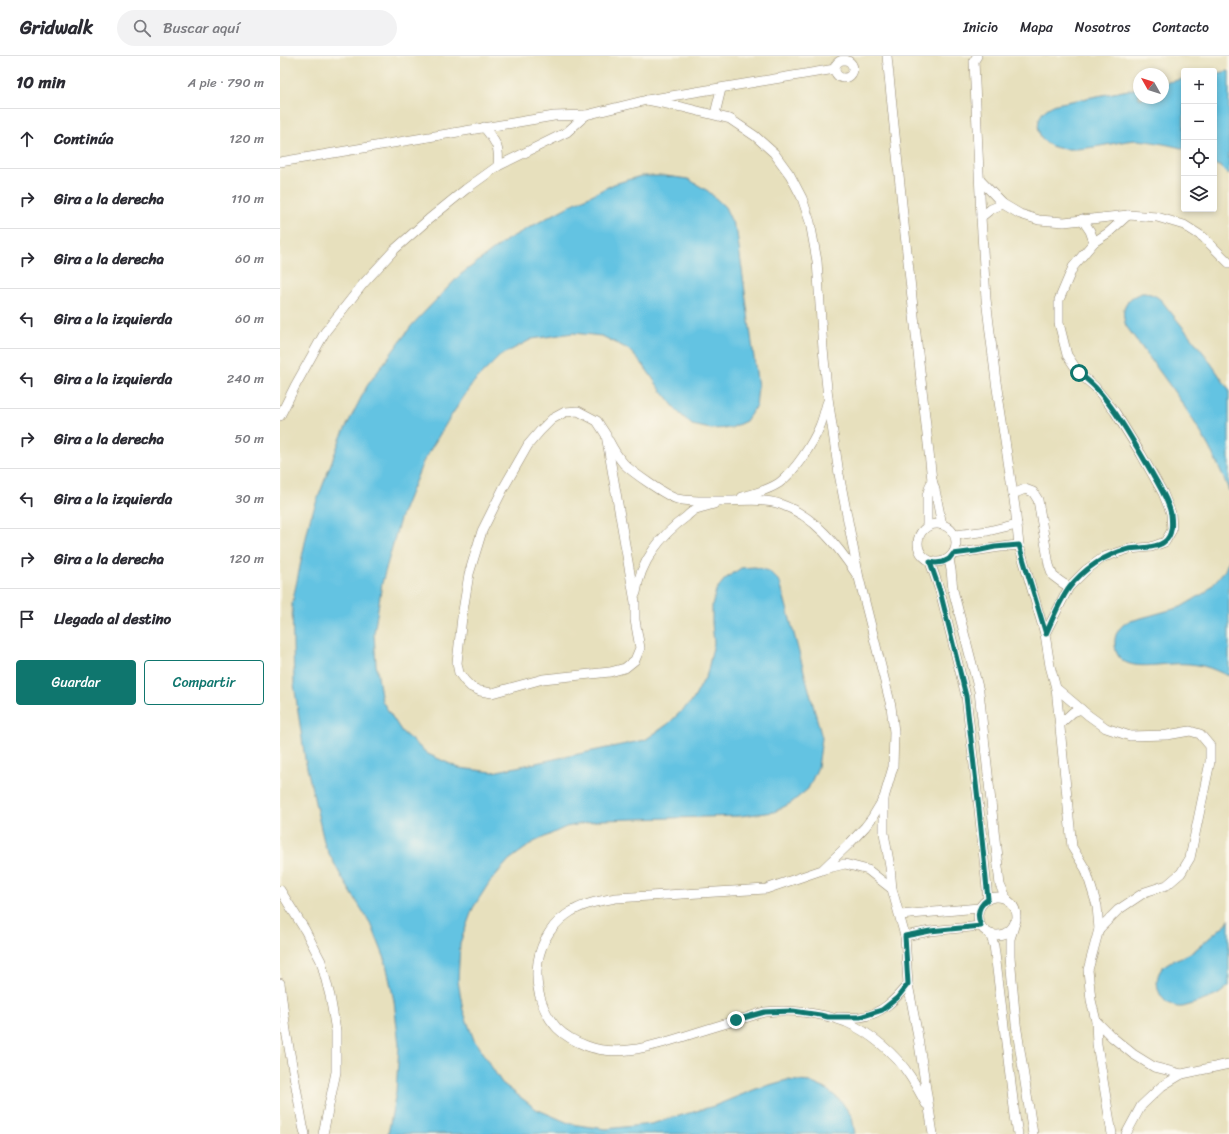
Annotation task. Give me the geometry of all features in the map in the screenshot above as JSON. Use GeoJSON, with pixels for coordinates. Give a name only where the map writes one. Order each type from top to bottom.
{"type":"FeatureCollection","features":[{"type":"Feature","properties":{"kind":"street"},"geometry":{"type":"LineString","coordinates":[[887,56],[932,480],[942,525]]}},
{"type":"Feature","properties":{"kind":"street"},"geometry":{"type":"LineString","coordinates":[[977,56],[974,61],[981,217],[986,299],[996,382],[1019,545],[1046,634],[1050,666],[1056,688],[1072,848],[1086,870],[1096,906],[1099,929],[1088,970],[1091,1000],[1096,1020],[1097,1044],[1112,1134]]}},
{"type":"Feature","properties":{"kind":"street"},"geometry":{"type":"LineString","coordinates":[[280,162],[554,116],[586,115],[647,100],[835,69]]}},
{"type":"Feature","properties":{"kind":"street"},"geometry":{"type":"LineString","coordinates":[[715,114],[721,88]]}},
{"type":"Feature","properties":{"kind":"street"},"geometry":{"type":"LineString","coordinates":[[647,100],[703,113],[715,114],[730,119],[755,136],[774,153],[790,175],[802,198],[810,222],[817,261],[828,398],[839,474],[859,578],[891,706],[894,732],[893,767],[884,798],[872,818],[849,844],[822,870]]}},
{"type":"Feature","properties":{"kind":"street"},"geometry":{"type":"LineString","coordinates":[[280,416],[325,332],[363,284],[395,249],[466,189],[498,166],[567,132],[586,115]]}},
{"type":"Feature","properties":{"kind":"street"},"geometry":{"type":"LineString","coordinates":[[484,128],[495,142],[499,154],[498,166]]}},
{"type":"Feature","properties":{"kind":"street"},"geometry":{"type":"LineString","coordinates":[[980,180],[1003,204],[1020,214],[1039,220],[1064,222],[1082,219],[1128,216],[1158,217],[1184,225],[1203,237],[1229,263]]}},
{"type":"Feature","properties":{"kind":"street"},"geometry":{"type":"LineString","coordinates":[[981,217],[991,209],[1003,204]]}},
{"type":"Feature","properties":{"kind":"street"},"geometry":{"type":"LineString","coordinates":[[1046,634],[1058,608],[1070,588],[1086,570],[1104,557],[1129,549],[1151,546],[1165,542],[1172,530],[1171,513],[1163,493],[1115,412],[1095,387],[1079,373],[1067,355],[1059,324],[1059,300],[1073,267],[1094,242],[1108,233],[1128,216]]}},
{"type":"Feature","properties":{"kind":"street"},"geometry":{"type":"LineString","coordinates":[[1082,219],[1094,242]]}},
{"type":"Feature","properties":{"kind":"street"},"geometry":{"type":"LineString","coordinates":[[634,602],[637,581],[647,559],[660,540],[679,522],[696,509],[757,493],[778,483],[790,473],[805,454],[820,426],[828,398]]}},
{"type":"Feature","properties":{"kind":"street"},"geometry":{"type":"LineString","coordinates":[[606,435],[634,602],[635,620],[640,648],[635,660],[625,668],[610,672],[543,679],[492,693],[480,691],[470,687],[459,673],[457,663],[462,617],[470,574],[482,531],[504,487],[528,445],[552,419],[565,412],[578,411],[597,421],[606,435],[615,451],[624,464],[636,474],[676,498],[693,501],[762,500],[780,504],[794,510],[821,530],[831,540],[859,578]]}},
{"type":"Feature","properties":{"kind":"street"},"geometry":{"type":"LineString","coordinates":[[927,526],[927,495],[932,480]]}},
{"type":"Feature","properties":{"kind":"street"},"geometry":{"type":"LineString","coordinates":[[1013,494],[1025,489],[1033,492],[1038,500],[1049,565],[1053,576],[1070,588]]}},
{"type":"Feature","properties":{"kind":"street"},"geometry":{"type":"LineString","coordinates":[[933,524],[942,525],[946,526],[955,535],[956,548],[951,556],[943,562],[930,562],[920,554],[918,548],[919,536],[922,530],[927,526],[933,524]]}},
{"type":"Feature","properties":{"kind":"street"},"geometry":{"type":"LineString","coordinates":[[955,535],[1017,524]]}},
{"type":"Feature","properties":{"kind":"street"},"geometry":{"type":"LineString","coordinates":[[951,556],[995,547],[1019,545]]}},
{"type":"Feature","properties":{"kind":"street"},"geometry":{"type":"LineString","coordinates":[[951,556],[953,590],[979,691],[1000,885],[1006,898]]}},
{"type":"Feature","properties":{"kind":"street"},"geometry":{"type":"LineString","coordinates":[[930,562],[940,591],[966,696],[988,899]]}},
{"type":"Feature","properties":{"kind":"street"},"geometry":{"type":"LineString","coordinates":[[1056,688],[1106,728],[1130,736],[1167,735],[1190,730],[1200,734],[1210,746],[1210,762],[1190,858],[1181,872],[1168,885],[1146,892],[1135,899],[1118,910],[1099,929]]}},
{"type":"Feature","properties":{"kind":"street"},"geometry":{"type":"LineString","coordinates":[[1060,724],[1073,712],[1081,709]]}},
{"type":"Feature","properties":{"kind":"street"},"geometry":{"type":"LineString","coordinates":[[884,798],[884,833],[890,866],[892,889],[905,936],[908,984],[933,1134]]}},
{"type":"Feature","properties":{"kind":"street"},"geometry":{"type":"LineString","coordinates":[[892,889],[868,870],[845,864],[822,870],[766,889],[616,898],[596,901],[577,908],[564,916],[552,929],[542,945],[536,979],[540,996],[547,1014],[557,1028],[570,1038],[588,1047],[607,1051],[634,1050],[663,1044],[765,1012],[793,1011],[820,1015],[846,1022],[868,1034],[890,1052],[909,1075],[929,1109]]}},
{"type":"Feature","properties":{"kind":"street"},"geometry":{"type":"LineString","coordinates":[[280,890],[321,961],[330,996],[336,1031],[336,1072],[323,1134]]}},
{"type":"Feature","properties":{"kind":"street"},"geometry":{"type":"LineString","coordinates":[[993,896],[1006,898],[1012,902],[1017,914],[1014,926],[1003,934],[990,934],[985,931],[978,920],[979,908],[993,896]]}},
{"type":"Feature","properties":{"kind":"street"},"geometry":{"type":"LineString","coordinates":[[900,915],[979,908]]}},
{"type":"Feature","properties":{"kind":"street"},"geometry":{"type":"LineString","coordinates":[[1016,920],[1010,938],[1010,957],[1016,1024],[1033,1134]]}},
{"type":"Feature","properties":{"kind":"street"},"geometry":{"type":"LineString","coordinates":[[905,936],[930,931],[981,926]]}},
{"type":"Feature","properties":{"kind":"street"},"geometry":{"type":"LineString","coordinates":[[990,934],[994,945],[1018,1134]]}},
{"type":"Feature","properties":{"kind":"street"},"geometry":{"type":"LineString","coordinates":[[280,983],[286,1031],[302,1126],[305,1134]]}},
{"type":"Feature","properties":{"kind":"street"},"geometry":{"type":"LineString","coordinates":[[828,1017],[860,1017],[882,1010],[897,998],[908,984]]}},
{"type":"Feature","properties":{"kind":"street"},"geometry":{"type":"LineString","coordinates":[[1096,1020],[1112,1037],[1128,1050],[1154,1067],[1182,1074]]}},
{"type":"Feature","properties":{"kind":"street"},"geometry":{"type":"LineString","coordinates":[[1126,1134],[1141,1106],[1162,1086],[1182,1074],[1229,1064]]}},
{"type":"Feature","properties":{"kind":"water"},"geometry":{"type":"Polygon","coordinates":[[[1229,71],[1229,175],[1217,165],[1217,73],[1229,71]]]}},
{"type":"Feature","properties":{"kind":"water"},"geometry":{"type":"Polygon","coordinates":[[[1181,80],[1181,148],[1160,143],[1136,140],[1084,148],[1057,148],[1047,143],[1040,135],[1038,126],[1041,115],[1045,110],[1056,104],[1133,89],[1133,104],[1169,104],[1169,82],[1181,80]]]}},
{"type":"Feature","properties":{"kind":"water"},"geometry":{"type":"Polygon","coordinates":[[[641,176],[666,176],[688,179],[708,191],[725,207],[737,233],[758,387],[756,406],[746,421],[731,428],[711,429],[692,425],[678,412],[644,366],[628,349],[602,336],[573,333],[532,339],[500,356],[473,383],[449,419],[423,462],[400,519],[382,583],[374,634],[376,664],[382,701],[402,732],[428,754],[459,768],[493,772],[645,740],[668,724],[693,700],[707,674],[714,643],[712,606],[716,590],[725,579],[741,568],[755,567],[769,571],[780,582],[822,738],[818,767],[808,789],[791,803],[774,812],[740,816],[601,820],[566,827],[534,842],[509,860],[489,883],[473,908],[460,943],[458,981],[463,1010],[474,1040],[502,1083],[536,1109],[571,1124],[606,1129],[651,1124],[714,1106],[756,1089],[787,1080],[810,1082],[826,1089],[841,1101],[852,1117],[855,1134],[388,1134],[396,1092],[399,1045],[394,1001],[385,959],[372,926],[342,878],[325,846],[305,759],[294,684],[292,604],[310,519],[341,437],[367,386],[412,325],[460,275],[508,239],[614,184],[641,176]]]}},
{"type":"Feature","properties":{"kind":"water"},"geometry":{"type":"Polygon","coordinates":[[[1142,293],[1148,293],[1161,300],[1206,356],[1229,390],[1229,491],[1209,446],[1196,425],[1126,326],[1124,320],[1125,305],[1131,298],[1142,293]]]}},
{"type":"Feature","properties":{"kind":"water"},"geometry":{"type":"Polygon","coordinates":[[[1229,560],[1229,676],[1203,666],[1180,664],[1147,666],[1129,664],[1122,660],[1117,654],[1115,645],[1117,632],[1121,627],[1127,622],[1181,607],[1206,592],[1225,570],[1229,560]]]}},
{"type":"Feature","properties":{"kind":"water"},"geometry":{"type":"Polygon","coordinates":[[[1229,919],[1229,986],[1217,995],[1182,1007],[1175,1007],[1166,1002],[1160,994],[1157,981],[1162,968],[1170,962],[1190,954],[1227,923],[1229,919]]]}},
{"type":"Feature","properties":{"kind":"route"},"geometry":{"type":"LineString","coordinates":[[736,1020],[765,1012],[793,1011],[828,1017],[860,1017],[882,1010],[897,998],[908,984],[905,936],[930,931],[981,926],[978,920],[979,908],[988,899],[966,696],[940,591],[930,562],[943,562],[949,559],[953,554],[995,547],[1019,545],[1046,634],[1058,608],[1070,588],[1086,570],[1104,557],[1129,549],[1151,546],[1165,542],[1172,530],[1171,513],[1163,493],[1141,454],[1115,412],[1095,387],[1079,373]]}}]}
